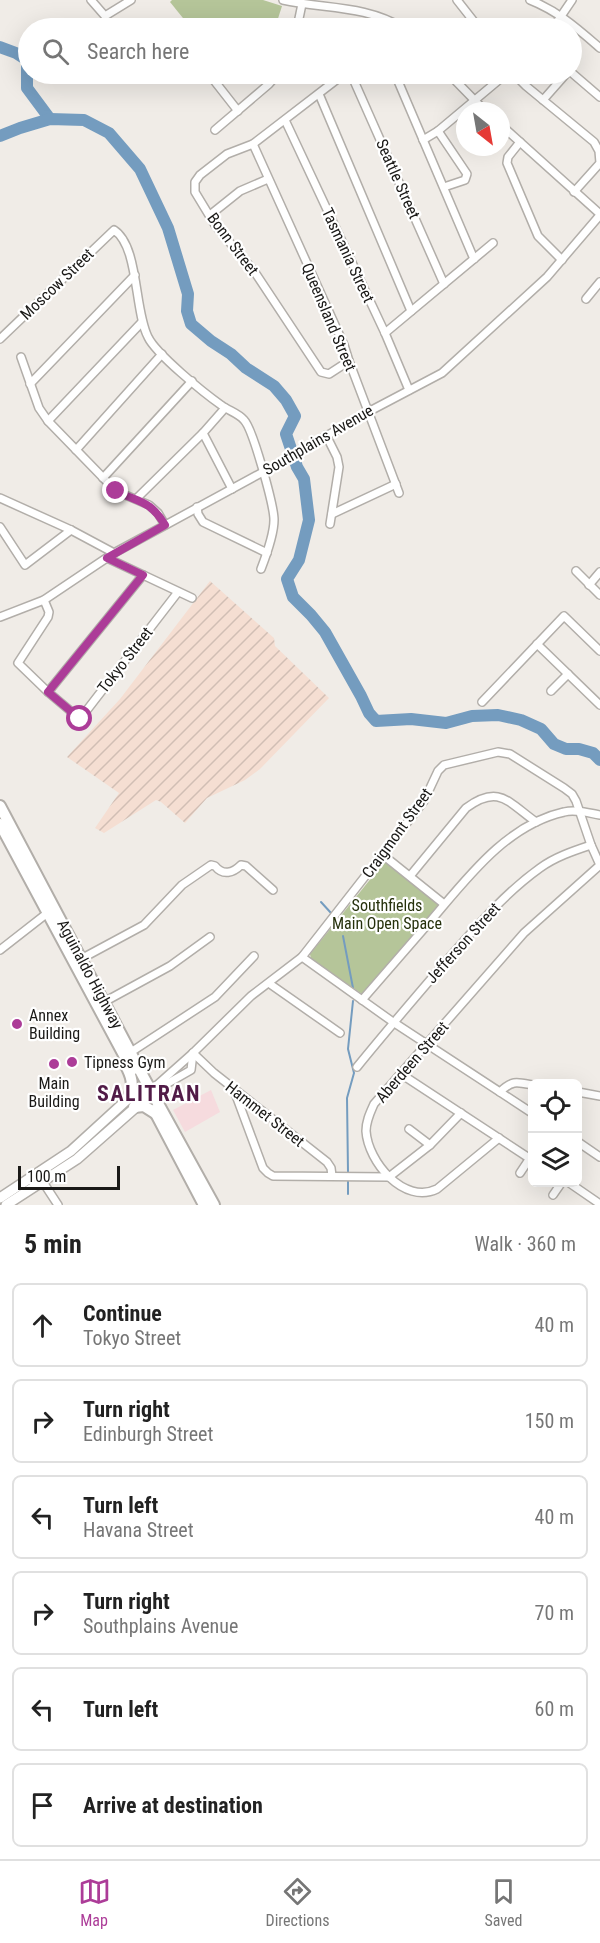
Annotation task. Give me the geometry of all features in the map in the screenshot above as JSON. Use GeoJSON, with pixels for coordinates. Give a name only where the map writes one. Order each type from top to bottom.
{"type":"FeatureCollection","features":[{"type":"Feature","properties":{"kind":"highway","name":"Aguinaldo Highway"},"geometry":{"type":"LineString","coordinates":[[0,806],[51,910],[131,1052],[155,1113],[204,1205]]}},
{"type":"Feature","properties":{"kind":"highway","name":"Aguinaldo Highway"},"geometry":{"type":"LineString","coordinates":[[0,824],[51,910]]}},
{"type":"Feature","properties":{"kind":"highway","name":"Aguinaldo Highway"},"geometry":{"type":"LineString","coordinates":[[78,960],[112,1034],[214,1205]]}},
{"type":"Feature","properties":{"kind":"highway"},"geometry":{"type":"LineString","coordinates":[[112,1034],[113,1043],[132,1080],[131,1103],[144,1106],[155,1113]]}},
{"type":"Feature","properties":{"kind":"main road"},"geometry":{"type":"LineString","coordinates":[[4,1199],[40,1179],[71,1151],[148,1092]]}},
{"type":"Feature","properties":{"kind":"street"},"geometry":{"type":"LineString","coordinates":[[91,0],[105,16],[131,0]]}},
{"type":"Feature","properties":{"kind":"street"},"geometry":{"type":"LineString","coordinates":[[283,0],[365,12],[382,18]]}},
{"type":"Feature","properties":{"kind":"street"},"geometry":{"type":"LineString","coordinates":[[457,0],[471,18]]}},
{"type":"Feature","properties":{"kind":"street"},"geometry":{"type":"LineString","coordinates":[[530,0],[549,7],[565,18]]}},
{"type":"Feature","properties":{"kind":"street"},"geometry":{"type":"LineString","coordinates":[[563,16],[572,0]]}},
{"type":"Feature","properties":{"kind":"street"},"geometry":{"type":"LineString","coordinates":[[299,18],[302,4]]}},
{"type":"Feature","properties":{"kind":"street"},"geometry":{"type":"LineString","coordinates":[[582,32],[600,48]]}},
{"type":"Feature","properties":{"kind":"street"},"geometry":{"type":"LineString","coordinates":[[582,82],[600,97]]}},
{"type":"Feature","properties":{"kind":"street"},"geometry":{"type":"LineString","coordinates":[[217,84],[238,111]]}},
{"type":"Feature","properties":{"kind":"street"},"geometry":{"type":"LineString","coordinates":[[215,130],[269,84]]}},
{"type":"Feature","properties":{"kind":"street","name":"Bonn Street"},"geometry":{"type":"LineString","coordinates":[[332,84],[253,144],[227,154],[200,175],[195,182],[195,192],[220,232],[254,271],[321,372],[329,374],[349,361]]}},
{"type":"Feature","properties":{"kind":"street","name":"Seattle Street"},"geometry":{"type":"LineString","coordinates":[[355,84],[444,284]]}},
{"type":"Feature","properties":{"kind":"street"},"geometry":{"type":"LineString","coordinates":[[399,84],[474,259]]}},
{"type":"Feature","properties":{"kind":"street"},"geometry":{"type":"LineString","coordinates":[[458,84],[474,101]]}},
{"type":"Feature","properties":{"kind":"street"},"geometry":{"type":"LineString","coordinates":[[423,140],[438,131],[494,84]]}},
{"type":"Feature","properties":{"kind":"street"},"geometry":{"type":"LineString","coordinates":[[525,84],[594,142],[599,151],[600,163],[574,192]]}},
{"type":"Feature","properties":{"kind":"street"},"geometry":{"type":"LineString","coordinates":[[543,100],[557,84]]}},
{"type":"Feature","properties":{"kind":"street"},"geometry":{"type":"LineString","coordinates":[[319,94],[411,312]]}},
{"type":"Feature","properties":{"kind":"street","name":"Tasmania Street"},"geometry":{"type":"LineString","coordinates":[[285,120],[385,333],[409,390]]}},
{"type":"Feature","properties":{"kind":"street"},"geometry":{"type":"LineString","coordinates":[[438,131],[467,174],[465,180],[444,187]]}},
{"type":"Feature","properties":{"kind":"street"},"geometry":{"type":"LineString","coordinates":[[510,134],[600,214]]}},
{"type":"Feature","properties":{"kind":"street"},"geometry":{"type":"LineString","coordinates":[[519,142],[508,157],[507,163],[538,237],[562,260]]}},
{"type":"Feature","properties":{"kind":"street","name":"Queensland Street"},"geometry":{"type":"LineString","coordinates":[[253,144],[344,345],[399,493]]}},
{"type":"Feature","properties":{"kind":"street"},"geometry":{"type":"LineString","coordinates":[[210,215],[240,191],[268,179]]}},
{"type":"Feature","properties":{"kind":"street","name":"Southplains Avenue"},"geometry":{"type":"LineString","coordinates":[[0,617],[44,600],[114,553],[368,412],[442,374],[547,277],[600,214]]}},
{"type":"Feature","properties":{"kind":"street","name":"Moscow Street"},"geometry":{"type":"LineString","coordinates":[[0,339],[114,230],[122,237],[135,275]]}},
{"type":"Feature","properties":{"kind":"street"},"geometry":{"type":"LineString","coordinates":[[385,333],[493,243]]}},
{"type":"Feature","properties":{"kind":"street"},"geometry":{"type":"LineString","coordinates":[[135,275],[142,322],[149,339],[192,381],[225,408],[239,415],[250,428],[274,520],[261,569]]}},
{"type":"Feature","properties":{"kind":"street"},"geometry":{"type":"LineString","coordinates":[[30,384],[135,275]]}},
{"type":"Feature","properties":{"kind":"street"},"geometry":{"type":"LineString","coordinates":[[586,298],[600,282]]}},
{"type":"Feature","properties":{"kind":"street"},"geometry":{"type":"LineString","coordinates":[[48,421],[142,322]]}},
{"type":"Feature","properties":{"kind":"street"},"geometry":{"type":"LineString","coordinates":[[76,450],[162,354]]}},
{"type":"Feature","properties":{"kind":"street"},"geometry":{"type":"LineString","coordinates":[[21,357],[39,408],[48,421],[116,491],[155,509],[165,525]]}},
{"type":"Feature","properties":{"kind":"street"},"geometry":{"type":"LineString","coordinates":[[103,478],[192,381]]}},
{"type":"Feature","properties":{"kind":"street"},"geometry":{"type":"LineString","coordinates":[[136,499],[225,408]]}},
{"type":"Feature","properties":{"kind":"street"},"geometry":{"type":"LineString","coordinates":[[203,433],[232,489]]}},
{"type":"Feature","properties":{"kind":"street"},"geometry":{"type":"LineString","coordinates":[[326,435],[337,457],[339,467],[330,524]]}},
{"type":"Feature","properties":{"kind":"street"},"geometry":{"type":"LineString","coordinates":[[332,514],[396,484]]}},
{"type":"Feature","properties":{"kind":"street"},"geometry":{"type":"LineString","coordinates":[[0,498],[71,530],[114,553]]}},
{"type":"Feature","properties":{"kind":"street"},"geometry":{"type":"LineString","coordinates":[[197,507],[203,522],[267,553]]}},
{"type":"Feature","properties":{"kind":"street"},"geometry":{"type":"LineString","coordinates":[[0,527],[24,565],[71,530]]}},
{"type":"Feature","properties":{"kind":"street"},"geometry":{"type":"LineString","coordinates":[[107,558],[192,598]]}},
{"type":"Feature","properties":{"kind":"street"},"geometry":{"type":"LineString","coordinates":[[576,571],[600,595]]}},
{"type":"Feature","properties":{"kind":"street"},"geometry":{"type":"LineString","coordinates":[[589,585],[600,572]]}},
{"type":"Feature","properties":{"kind":"street"},"geometry":{"type":"LineString","coordinates":[[48,692],[143,575]]}},
{"type":"Feature","properties":{"kind":"street","name":"Tokyo Street"},"geometry":{"type":"LineString","coordinates":[[44,600],[49,612],[48,617],[18,663],[80,719],[178,592]]}},
{"type":"Feature","properties":{"kind":"street"},"geometry":{"type":"LineString","coordinates":[[482,702],[564,616],[600,651]]}},
{"type":"Feature","properties":{"kind":"street"},"geometry":{"type":"LineString","coordinates":[[537,644],[600,705]]}},
{"type":"Feature","properties":{"kind":"street"},"geometry":{"type":"LineString","coordinates":[[551,691],[568,674]]}},
{"type":"Feature","properties":{"kind":"street","name":"Craigmont Street"},"geometry":{"type":"LineString","coordinates":[[148,1092],[194,1053],[251,996],[270,984],[302,957],[423,801],[438,771],[444,765],[498,752],[510,754],[572,794],[600,865]]}},
{"type":"Feature","properties":{"kind":"street"},"geometry":{"type":"LineString","coordinates":[[410,876],[466,808],[477,800],[489,796],[502,797],[536,822]]}},
{"type":"Feature","properties":{"kind":"street"},"geometry":{"type":"LineString","coordinates":[[362,1000],[444,904],[500,846],[536,822],[563,812],[599,815]]}},
{"type":"Feature","properties":{"kind":"street","name":"Jefferson Street"},"geometry":{"type":"LineString","coordinates":[[357,1067],[488,913],[542,866],[564,854],[591,845]]}},
{"type":"Feature","properties":{"kind":"street"},"geometry":{"type":"LineString","coordinates":[[383,855],[444,904]]}},
{"type":"Feature","properties":{"kind":"street"},"geometry":{"type":"LineString","coordinates":[[78,960],[144,925],[182,885],[211,865],[219,871],[228,873],[235,871],[241,865],[246,866],[273,890]]}},
{"type":"Feature","properties":{"kind":"street","name":"Aberdeen Street"},"geometry":{"type":"LineString","coordinates":[[499,1138],[437,1189],[428,1194],[417,1195],[407,1192],[389,1177],[377,1162],[370,1148],[366,1130],[374,1104],[524,933],[600,865]]}},
{"type":"Feature","properties":{"kind":"street"},"geometry":{"type":"LineString","coordinates":[[0,950],[51,910]]}},
{"type":"Feature","properties":{"kind":"street"},"geometry":{"type":"LineString","coordinates":[[104,1002],[170,966],[210,938]]}},
{"type":"Feature","properties":{"kind":"street"},"geometry":{"type":"LineString","coordinates":[[131,1052],[215,996],[254,956]]}},
{"type":"Feature","properties":{"kind":"street"},"geometry":{"type":"LineString","coordinates":[[302,957],[393,1022],[528,1110]]}},
{"type":"Feature","properties":{"kind":"street"},"geometry":{"type":"LineString","coordinates":[[270,984],[340,1033]]}},
{"type":"Feature","properties":{"kind":"street","name":"Craigmont Street"},"geometry":{"type":"LineString","coordinates":[[148,1092],[190,1070],[194,1053]]}},
{"type":"Feature","properties":{"kind":"street","name":"Hammet Street"},"geometry":{"type":"LineString","coordinates":[[194,1053],[234,1090],[327,1162],[332,1176]]}},
{"type":"Feature","properties":{"kind":"street"},"geometry":{"type":"LineString","coordinates":[[401,1074],[528,1157]]}},
{"type":"Feature","properties":{"kind":"street"},"geometry":{"type":"LineString","coordinates":[[500,1092],[513,1082],[528,1084]]}},
{"type":"Feature","properties":{"kind":"street"},"geometry":{"type":"LineString","coordinates":[[234,1090],[263,1168],[273,1176],[389,1177],[430,1145],[461,1113]]}},
{"type":"Feature","properties":{"kind":"street"},"geometry":{"type":"LineString","coordinates":[[582,1093],[600,1096]]}},
{"type":"Feature","properties":{"kind":"street"},"geometry":{"type":"LineString","coordinates":[[409,1129],[430,1145]]}},
{"type":"Feature","properties":{"kind":"street"},"geometry":{"type":"LineString","coordinates":[[582,1145],[600,1157]]}},
{"type":"Feature","properties":{"kind":"street"},"geometry":{"type":"LineString","coordinates":[[520,1173],[528,1163]]}},
{"type":"Feature","properties":{"kind":"street"},"geometry":{"type":"LineString","coordinates":[[40,1179],[58,1205]]}},
{"type":"Feature","properties":{"kind":"street"},"geometry":{"type":"LineString","coordinates":[[553,1195],[559,1187]]}},
{"type":"Feature","properties":{"kind":"street"},"geometry":{"type":"LineString","coordinates":[[575,1187],[600,1204]]}},
{"type":"Feature","properties":{"kind":"shaded area"},"geometry":{"type":"Polygon","coordinates":[[[210,581],[274,638],[275,646],[329,698],[260,769],[245,780],[207,798],[185,823],[156,800],[104,833],[95,828],[119,793],[67,757],[120,699],[210,581]]]}},
{"type":"Feature","properties":{"kind":"shaded area"},"geometry":{"type":"Polygon","coordinates":[[[211,1090],[220,1112],[185,1132],[173,1110],[211,1090]]]}},
{"type":"Feature","properties":{"kind":"green space"},"geometry":{"type":"Polygon","coordinates":[[[172,0],[263,0],[282,6],[278,18],[183,18],[170,2],[172,0]]]}},
{"type":"Feature","properties":{"kind":"green space","name":"Southfields Main Open Space"},"geometry":{"type":"Polygon","coordinates":[[[385,861],[440,905],[362,994],[311,959],[310,954],[385,861]]]}},
{"type":"Feature","properties":{"kind":"waterway"},"geometry":{"type":"LineString","coordinates":[[0,47],[18,54]]}},
{"type":"Feature","properties":{"kind":"waterway"},"geometry":{"type":"LineString","coordinates":[[27,84],[27,88],[50,119]]}},
{"type":"Feature","properties":{"kind":"waterway"},"geometry":{"type":"LineString","coordinates":[[0,136],[50,119],[84,120],[109,133],[140,169],[168,228],[188,294],[187,311],[191,324],[246,368],[274,386],[286,400],[295,416],[286,434],[297,467],[304,479],[309,520],[299,560],[287,579],[293,597],[325,632],[369,713],[376,721],[411,719],[446,723],[472,716],[498,715],[521,720],[541,729],[554,744],[566,749],[579,749],[593,753],[600,760]]}},
{"type":"Feature","properties":{"kind":"waterway"},"geometry":{"type":"LineString","coordinates":[[321,902],[331,913]]}},
{"type":"Feature","properties":{"kind":"waterway"},"geometry":{"type":"LineString","coordinates":[[337,921],[340,927]]}},
{"type":"Feature","properties":{"kind":"waterway"},"geometry":{"type":"LineString","coordinates":[[343,936],[353,988]]}},
{"type":"Feature","properties":{"kind":"waterway"},"geometry":{"type":"LineString","coordinates":[[348,1172],[347,1098],[354,1073],[348,1049],[353,1001]]}},
{"type":"Feature","properties":{"kind":"waterway"},"geometry":{"type":"LineString","coordinates":[[348,1180],[348,1194]]}},
{"type":"Feature","properties":{"kind":"place","name":"Annex Building"},"geometry":{"type":"Point","coordinates":[17,1024]}},
{"type":"Feature","properties":{"kind":"place","name":"Tipness Gym"},"geometry":{"type":"Point","coordinates":[72,1062]}},
{"type":"Feature","properties":{"kind":"place","name":"Main Building"},"geometry":{"type":"Point","coordinates":[54,1064]}},
{"type":"Feature","properties":{"kind":"district","name":"SALITRAN"},"geometry":{"type":"Point","coordinates":[149,1093]}},
{"type":"Feature","properties":{"kind":"route"},"geometry":{"type":"LineString","coordinates":[[80,719],[48,692],[143,575],[107,558],[165,525],[155,509],[116,491]]}}]}
